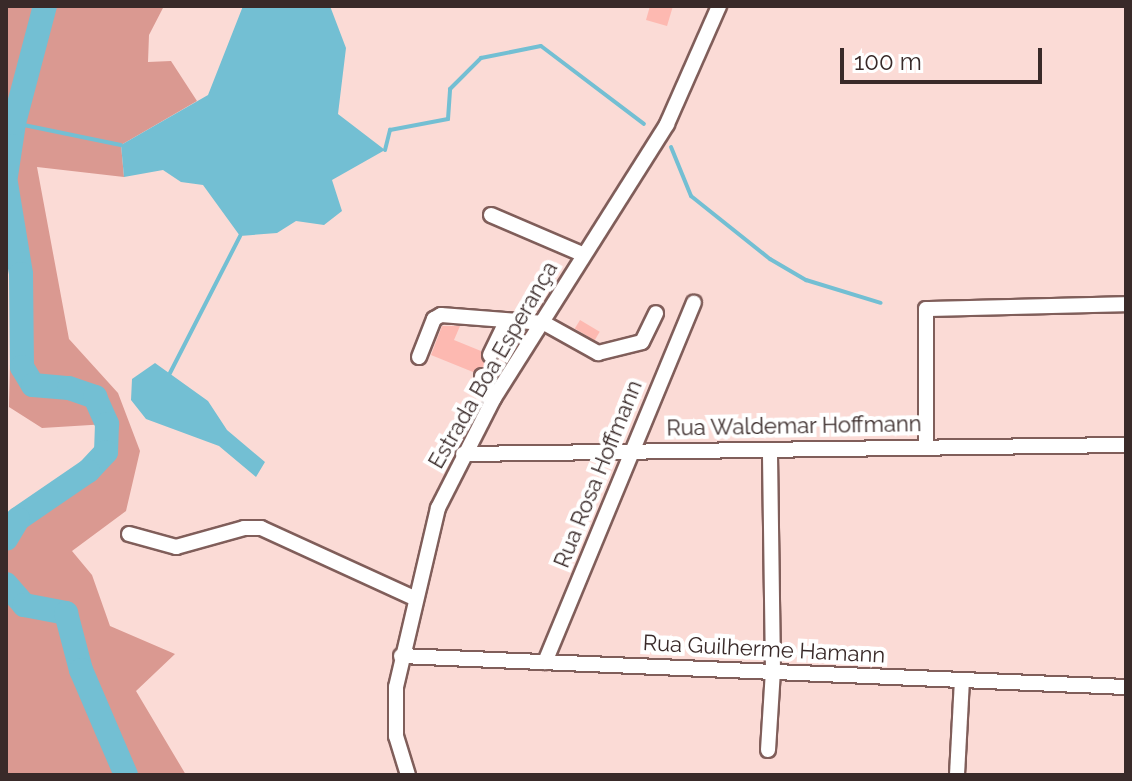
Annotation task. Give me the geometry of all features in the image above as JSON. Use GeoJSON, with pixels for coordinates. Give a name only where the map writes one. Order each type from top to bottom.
{"type":"FeatureCollection","features":[{"type":"Feature","properties":{"kind":"street","name":"Estrada Boa Esperança"},"geometry":{"type":"LineString","coordinates":[[408,775],[394,715],[401,656],[438,508],[494,398],[544,323],[582,254],[674,111],[719,6]]}},
{"type":"Feature","properties":{"kind":"street"},"geometry":{"type":"LineString","coordinates":[[491,215],[582,254]]}},
{"type":"Feature","properties":{"kind":"street","name":"Rua Rosa Hoffmann"},"geometry":{"type":"LineString","coordinates":[[545,662],[694,303]]}},
{"type":"Feature","properties":{"kind":"street"},"geometry":{"type":"LineString","coordinates":[[926,445],[926,309],[1126,304]]}},
{"type":"Feature","properties":{"kind":"street"},"geometry":{"type":"LineString","coordinates":[[419,357],[437,317],[505,324],[544,323],[589,351],[606,353],[642,342],[656,313]]}},
{"type":"Feature","properties":{"kind":"street"},"geometry":{"type":"LineString","coordinates":[[490,355],[505,324]]}},
{"type":"Feature","properties":{"kind":"street"},"geometry":{"type":"LineString","coordinates":[[482,376],[494,398]]}},
{"type":"Feature","properties":{"kind":"street","name":"Rua Waldemar Hoffmann"},"geometry":{"type":"LineString","coordinates":[[463,454],[926,445],[1126,445]]}},
{"type":"Feature","properties":{"kind":"street"},"geometry":{"type":"LineString","coordinates":[[768,750],[773,670],[770,450]]}},
{"type":"Feature","properties":{"kind":"street"},"geometry":{"type":"LineString","coordinates":[[129,534],[176,547],[244,528],[261,528],[414,598]]}},
{"type":"Feature","properties":{"kind":"street","name":"Rua Guilherme Hamann"},"geometry":{"type":"LineString","coordinates":[[401,656],[1126,687]]}},
{"type":"Feature","properties":{"kind":"street"},"geometry":{"type":"LineString","coordinates":[[957,775],[962,681]]}},
{"type":"Feature","properties":{"kind":"shaded area"},"geometry":{"type":"Polygon","coordinates":[[[6,6],[164,6],[149,35],[148,62],[171,61],[197,101],[121,145],[124,177],[37,167],[69,339],[118,393],[140,451],[126,511],[72,551],[92,575],[110,626],[175,654],[136,691],[186,775],[6,775],[6,554],[18,519],[88,471],[106,452],[107,424],[42,428],[9,407],[12,275],[6,245],[6,6]]]}},
{"type":"Feature","properties":{"kind":"water"},"geometry":{"type":"Polygon","coordinates":[[[243,6],[330,6],[346,48],[338,114],[385,150],[332,180],[342,211],[324,225],[296,221],[277,233],[240,236],[203,185],[181,182],[163,170],[124,177],[121,145],[208,95],[243,6]]]}},
{"type":"Feature","properties":{"kind":"water"},"geometry":{"type":"Polygon","coordinates":[[[155,363],[208,401],[227,430],[265,462],[256,477],[219,446],[146,419],[131,400],[132,379],[155,363]]]}},
{"type":"Feature","properties":{"kind":"building"},"geometry":{"type":"Polygon","coordinates":[[[650,6],[673,6],[667,26],[646,20],[650,6]]]}},
{"type":"Feature","properties":{"kind":"building"},"geometry":{"type":"Polygon","coordinates":[[[580,320],[600,332],[595,340],[575,329],[580,320]]]}},
{"type":"Feature","properties":{"kind":"building"},"geometry":{"type":"Polygon","coordinates":[[[442,326],[460,326],[454,340],[481,351],[488,368],[473,372],[431,355],[442,326]]]}},
{"type":"Feature","properties":{"kind":"waterway"},"geometry":{"type":"LineString","coordinates":[[6,176],[14,123],[45,6]]}},
{"type":"Feature","properties":{"kind":"waterway"},"geometry":{"type":"LineString","coordinates":[[385,150],[390,130],[448,119],[450,89],[481,58],[541,46],[644,124]]}},
{"type":"Feature","properties":{"kind":"waterway"},"geometry":{"type":"LineString","coordinates":[[14,123],[121,145]]}},
{"type":"Feature","properties":{"kind":"waterway"},"geometry":{"type":"LineString","coordinates":[[671,147],[691,196],[770,259],[806,280],[881,303]]}},
{"type":"Feature","properties":{"kind":"waterway"},"geometry":{"type":"LineString","coordinates":[[6,183],[21,274],[22,367],[33,385],[69,388],[95,397],[107,424],[106,452],[88,471],[18,519],[6,539]]}},
{"type":"Feature","properties":{"kind":"waterway"},"geometry":{"type":"LineString","coordinates":[[170,373],[240,236]]}},
{"type":"Feature","properties":{"kind":"waterway"},"geometry":{"type":"LineString","coordinates":[[6,584],[24,605],[66,613],[81,670],[126,775]]}}]}
